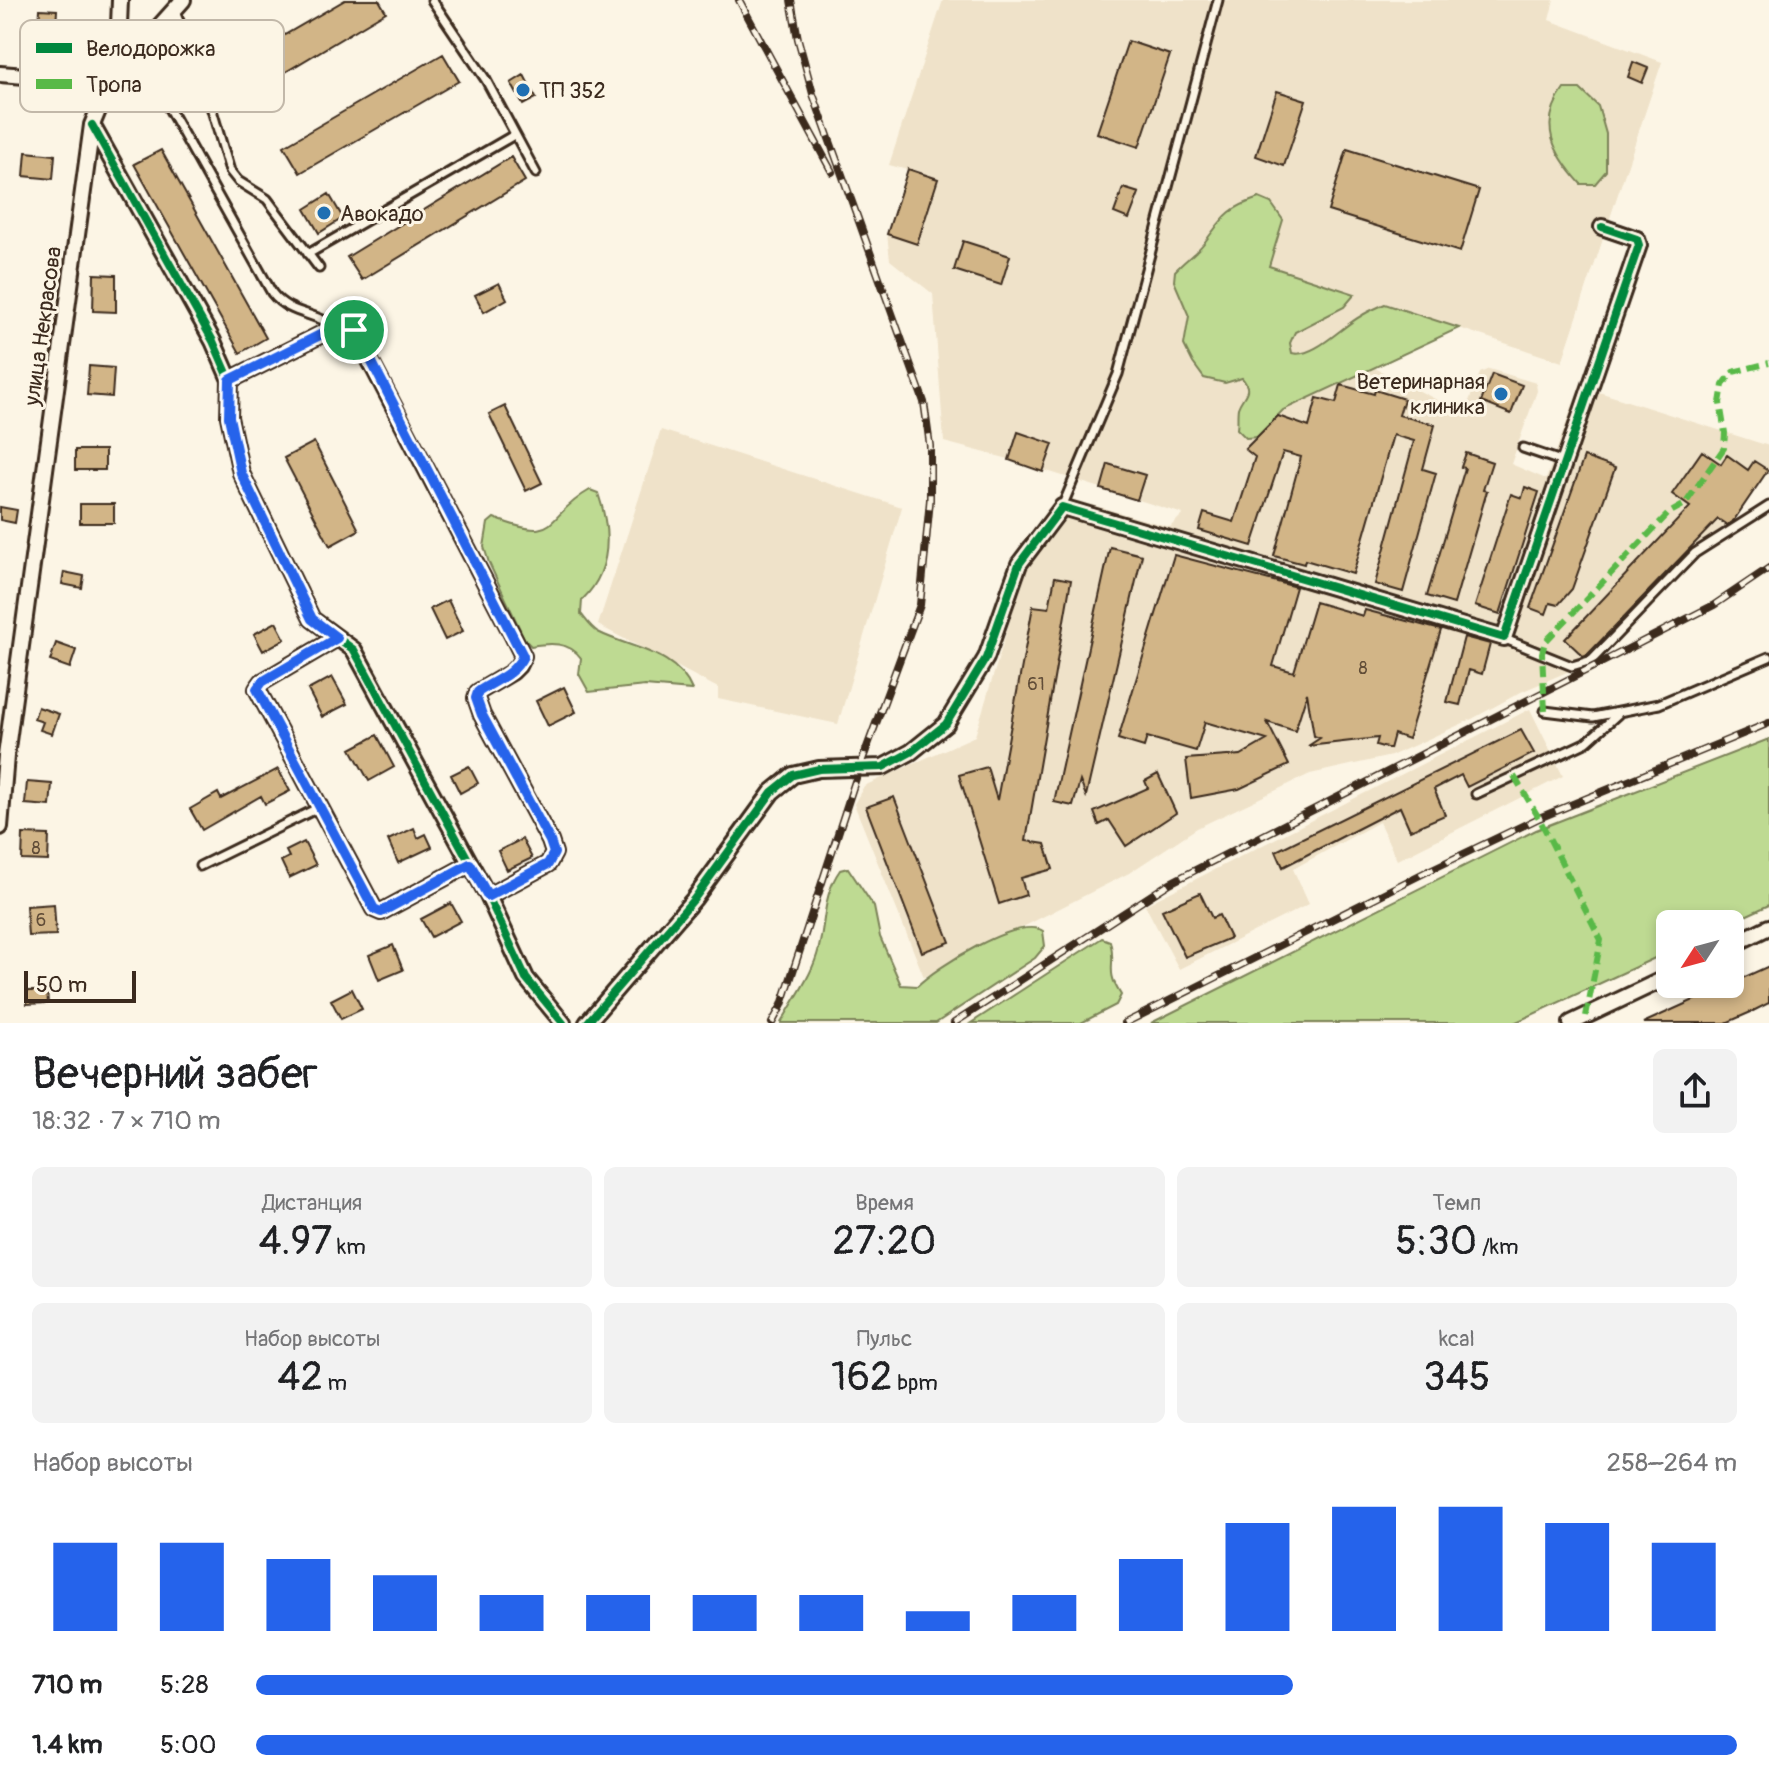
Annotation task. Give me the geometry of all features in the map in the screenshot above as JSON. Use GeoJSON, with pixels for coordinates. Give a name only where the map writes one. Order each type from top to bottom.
{"type":"FeatureCollection","features":[{"type":"Feature","properties":{"kind":"street"},"geometry":{"type":"LineString","coordinates":[[119,20],[120,0]]}},
{"type":"Feature","properties":{"kind":"street"},"geometry":{"type":"LineString","coordinates":[[0,74],[20,76]]}},
{"type":"Feature","properties":{"kind":"street","name":"улица Некрасова"},"geometry":{"type":"LineString","coordinates":[[0,827],[6,756],[92,125],[98,112]]}},
{"type":"Feature","properties":{"kind":"street"},"geometry":{"type":"LineString","coordinates":[[92,125],[213,341],[230,380],[229,417],[241,473],[312,619],[354,650],[488,896],[526,978],[563,1023]]}},
{"type":"Feature","properties":{"kind":"street"},"geometry":{"type":"LineString","coordinates":[[587,1023],[694,899],[772,792],[793,775],[819,769],[883,767],[911,752],[946,724],[986,658],[1019,564],[1062,507],[1504,638],[1639,245],[1637,239],[1602,227]]}},
{"type":"Feature","properties":{"kind":"street"},"geometry":{"type":"LineString","coordinates":[[230,380],[336,327],[354,330],[523,656],[512,672],[478,692],[476,698],[554,853],[548,864],[488,896]]}},
{"type":"Feature","properties":{"kind":"street"},"geometry":{"type":"LineString","coordinates":[[337,638],[262,682],[257,689],[374,909],[381,912],[470,864]]}},
{"type":"Feature","properties":{"kind":"street"},"geometry":{"type":"LineString","coordinates":[[1744,939],[1769,927]]}},
{"type":"Feature","properties":{"kind":"street"},"geometry":{"type":"LineString","coordinates":[[1571,1023],[1588,1020],[1656,984]]}},
{"type":"Feature","properties":{"kind":"lane"},"geometry":{"type":"LineString","coordinates":[[432,0],[486,80],[536,173]]}},
{"type":"Feature","properties":{"kind":"lane"},"geometry":{"type":"LineString","coordinates":[[1062,507],[1118,374],[1218,0]]}},
{"type":"Feature","properties":{"kind":"lane"},"geometry":{"type":"LineString","coordinates":[[171,112],[272,293],[292,310],[336,327]]}},
{"type":"Feature","properties":{"kind":"lane"},"geometry":{"type":"LineString","coordinates":[[213,112],[230,171],[238,181],[267,199],[319,268]]}},
{"type":"Feature","properties":{"kind":"lane"},"geometry":{"type":"LineString","coordinates":[[308,254],[514,135]]}},
{"type":"Feature","properties":{"kind":"lane"},"geometry":{"type":"LineString","coordinates":[[1523,448],[1564,462]]}},
{"type":"Feature","properties":{"kind":"lane"},"geometry":{"type":"LineString","coordinates":[[1504,638],[1572,666],[1592,660],[1695,553],[1769,506]]}},
{"type":"Feature","properties":{"kind":"lane"},"geometry":{"type":"LineString","coordinates":[[1545,711],[1593,717],[1659,704],[1769,657]]}},
{"type":"Feature","properties":{"kind":"lane"},"geometry":{"type":"LineString","coordinates":[[1476,794],[1587,742],[1619,712]]}},
{"type":"Feature","properties":{"kind":"lane"},"geometry":{"type":"LineString","coordinates":[[200,866],[320,807]]}},
{"type":"Feature","properties":{"kind":"shaded area"},"geometry":{"type":"Polygon","coordinates":[[[943,0],[1554,0],[1549,20],[1662,62],[1562,362],[1459,328],[1375,368],[1464,414],[1480,373],[1489,369],[1536,383],[1537,391],[1511,464],[1546,479],[1580,386],[1769,446],[1769,469],[1730,527],[1599,658],[1521,692],[1472,719],[1391,756],[1310,774],[1197,828],[1129,873],[924,977],[854,804],[864,786],[975,736],[1027,564],[1063,519],[1071,499],[1170,527],[1183,514],[1009,459],[944,442],[933,294],[890,260],[887,234],[908,170],[889,165],[943,0]]]}},
{"type":"Feature","properties":{"kind":"shaded area"},"geometry":{"type":"Polygon","coordinates":[[[661,430],[902,507],[838,724],[718,699],[718,688],[598,625],[661,430]]]}},
{"type":"Feature","properties":{"kind":"shaded area"},"geometry":{"type":"Polygon","coordinates":[[[1530,709],[1563,776],[1397,860],[1379,822],[1293,869],[1309,904],[1179,969],[1145,905],[1530,709]]]}},
{"type":"Feature","properties":{"kind":"green space"},"geometry":{"type":"Polygon","coordinates":[[[1564,89],[1580,89],[1598,106],[1606,134],[1606,171],[1595,184],[1581,184],[1563,162],[1552,139],[1551,115],[1564,89]]]}},
{"type":"Feature","properties":{"kind":"green space"},"geometry":{"type":"Polygon","coordinates":[[[1259,198],[1271,203],[1283,220],[1269,266],[1355,294],[1344,307],[1295,332],[1290,343],[1292,353],[1300,354],[1318,347],[1353,321],[1385,304],[1459,328],[1283,410],[1257,437],[1246,438],[1237,429],[1238,408],[1247,387],[1242,378],[1225,383],[1204,378],[1193,363],[1184,345],[1189,316],[1174,281],[1175,271],[1201,247],[1221,220],[1239,206],[1259,198]]]}},
{"type":"Feature","properties":{"kind":"green space"},"geometry":{"type":"Polygon","coordinates":[[[590,490],[598,493],[602,507],[606,550],[599,576],[582,600],[581,614],[598,632],[664,659],[685,677],[692,690],[645,686],[589,692],[579,674],[581,658],[576,652],[558,644],[531,646],[525,640],[489,563],[484,547],[488,523],[494,518],[516,526],[542,528],[590,490]]]}},
{"type":"Feature","properties":{"kind":"green space"},"geometry":{"type":"Polygon","coordinates":[[[1769,739],[1769,905],[1744,917],[1744,910],[1656,910],[1656,957],[1514,1023],[1151,1023],[1536,830],[1769,739]]]}},
{"type":"Feature","properties":{"kind":"green space"},"geometry":{"type":"Polygon","coordinates":[[[848,868],[874,907],[880,937],[901,985],[917,986],[958,956],[1016,930],[1031,928],[1043,931],[1045,946],[1035,958],[936,1023],[781,1023],[814,964],[834,880],[840,870],[848,868]]]}},
{"type":"Feature","properties":{"kind":"green space"},"geometry":{"type":"Polygon","coordinates":[[[1102,938],[1110,941],[1112,949],[1113,979],[1121,995],[1116,1005],[1081,1023],[971,1023],[1102,938]]]}},
{"type":"Feature","properties":{"kind":"building"},"geometry":{"type":"Polygon","coordinates":[[[345,0],[379,0],[386,12],[284,73],[284,35],[345,0]]]}},
{"type":"Feature","properties":{"kind":"building"},"geometry":{"type":"Polygon","coordinates":[[[40,9],[57,10],[56,20],[39,20],[40,9]]]}},
{"type":"Feature","properties":{"kind":"building"},"geometry":{"type":"Polygon","coordinates":[[[1128,41],[1170,55],[1139,147],[1097,133],[1128,41]]]}},
{"type":"Feature","properties":{"kind":"building"},"geometry":{"type":"Polygon","coordinates":[[[443,54],[459,81],[300,173],[284,146],[443,54]]]}},
{"type":"Feature","properties":{"kind":"building"},"geometry":{"type":"Polygon","coordinates":[[[1633,62],[1648,68],[1642,83],[1628,77],[1633,62]]]}},
{"type":"Feature","properties":{"kind":"building","name":"ТП 352"},"geometry":{"type":"Polygon","coordinates":[[[524,75],[536,98],[523,105],[511,83],[524,75]]]}},
{"type":"Feature","properties":{"kind":"building"},"geometry":{"type":"Polygon","coordinates":[[[1277,91],[1306,100],[1284,166],[1256,156],[1277,91]]]}},
{"type":"Feature","properties":{"kind":"building"},"geometry":{"type":"Polygon","coordinates":[[[1347,149],[1479,190],[1460,252],[1328,211],[1347,149]]]}},
{"type":"Feature","properties":{"kind":"building"},"geometry":{"type":"Polygon","coordinates":[[[161,150],[266,338],[240,353],[134,164],[161,150]]]}},
{"type":"Feature","properties":{"kind":"building"},"geometry":{"type":"Polygon","coordinates":[[[26,152],[55,155],[53,179],[24,176],[26,152]]]}},
{"type":"Feature","properties":{"kind":"building"},"geometry":{"type":"Polygon","coordinates":[[[511,157],[525,181],[362,280],[347,257],[511,157]]]}},
{"type":"Feature","properties":{"kind":"building"},"geometry":{"type":"Polygon","coordinates":[[[908,169],[938,179],[917,244],[887,234],[908,169]]]}},
{"type":"Feature","properties":{"kind":"building"},"geometry":{"type":"Polygon","coordinates":[[[1123,188],[1139,193],[1129,219],[1114,213],[1123,188]]]}},
{"type":"Feature","properties":{"kind":"building","name":"Авокадо"},"geometry":{"type":"Polygon","coordinates":[[[329,194],[343,218],[319,233],[305,209],[329,194]]]}},
{"type":"Feature","properties":{"kind":"building"},"geometry":{"type":"Polygon","coordinates":[[[963,241],[1010,256],[1001,285],[954,270],[963,241]]]}},
{"type":"Feature","properties":{"kind":"building"},"geometry":{"type":"Polygon","coordinates":[[[94,274],[116,275],[116,312],[93,311],[94,274]]]}},
{"type":"Feature","properties":{"kind":"building"},"geometry":{"type":"Polygon","coordinates":[[[499,283],[507,299],[484,312],[475,295],[499,283]]]}},
{"type":"Feature","properties":{"kind":"building"},"geometry":{"type":"Polygon","coordinates":[[[89,366],[114,368],[112,397],[87,395],[89,366]]]}},
{"type":"Feature","properties":{"kind":"building","name":"Ветеринарная клиника"},"geometry":{"type":"Polygon","coordinates":[[[1492,374],[1522,385],[1511,414],[1481,402],[1492,374]]]}},
{"type":"Feature","properties":{"kind":"building"},"geometry":{"type":"Polygon","coordinates":[[[1341,385],[1374,394],[1375,390],[1404,399],[1399,415],[1435,425],[1423,469],[1436,473],[1403,592],[1375,584],[1414,441],[1393,435],[1353,574],[1305,560],[1304,564],[1274,556],[1301,457],[1283,452],[1252,546],[1199,530],[1204,513],[1234,522],[1255,457],[1245,449],[1278,416],[1309,427],[1317,398],[1336,403],[1341,385]]]}},
{"type":"Feature","properties":{"kind":"building"},"geometry":{"type":"Polygon","coordinates":[[[505,406],[542,483],[526,491],[489,414],[505,406]]]}},
{"type":"Feature","properties":{"kind":"building"},"geometry":{"type":"Polygon","coordinates":[[[1018,432],[1053,444],[1043,472],[1009,460],[1018,432]]]}},
{"type":"Feature","properties":{"kind":"building"},"geometry":{"type":"Polygon","coordinates":[[[314,442],[359,530],[330,546],[284,458],[314,442]]]}},
{"type":"Feature","properties":{"kind":"building"},"geometry":{"type":"Polygon","coordinates":[[[75,450],[105,450],[105,470],[75,470],[75,450]]]}},
{"type":"Feature","properties":{"kind":"building"},"geometry":{"type":"Polygon","coordinates":[[[1702,451],[1721,464],[1727,455],[1748,470],[1754,461],[1768,470],[1734,520],[1727,525],[1718,519],[1583,656],[1565,639],[1690,507],[1672,494],[1702,451]]]}},
{"type":"Feature","properties":{"kind":"building"},"geometry":{"type":"Polygon","coordinates":[[[1466,453],[1492,462],[1483,490],[1487,491],[1454,604],[1427,596],[1465,468],[1461,467],[1466,453]]]}},
{"type":"Feature","properties":{"kind":"building"},"geometry":{"type":"Polygon","coordinates":[[[1584,457],[1615,468],[1572,589],[1558,605],[1550,603],[1546,614],[1530,608],[1584,457]]]}},
{"type":"Feature","properties":{"kind":"building"},"geometry":{"type":"Polygon","coordinates":[[[1108,464],[1145,475],[1137,500],[1101,489],[1108,464]]]}},
{"type":"Feature","properties":{"kind":"building"},"geometry":{"type":"Polygon","coordinates":[[[1525,487],[1539,492],[1500,614],[1475,606],[1511,494],[1522,498],[1525,487]]]}},
{"type":"Feature","properties":{"kind":"building"},"geometry":{"type":"Polygon","coordinates":[[[80,504],[114,504],[114,523],[80,523],[80,504]]]}},
{"type":"Feature","properties":{"kind":"building"},"geometry":{"type":"Polygon","coordinates":[[[0,507],[17,510],[15,523],[0,520],[0,507]]]}},
{"type":"Feature","properties":{"kind":"building"},"geometry":{"type":"Polygon","coordinates":[[[1110,547],[1142,555],[1086,796],[1080,781],[1073,806],[1054,802],[1110,547]]]}},
{"type":"Feature","properties":{"kind":"building"},"geometry":{"type":"Polygon","coordinates":[[[1174,555],[1296,587],[1273,666],[1294,672],[1315,602],[1363,616],[1365,610],[1441,630],[1408,739],[1394,734],[1390,749],[1376,745],[1378,738],[1308,746],[1320,738],[1314,736],[1307,693],[1295,731],[1267,722],[1289,765],[1239,789],[1191,798],[1186,759],[1241,755],[1267,740],[1205,722],[1196,751],[1147,737],[1144,747],[1118,739],[1174,555]]]}},
{"type":"Feature","properties":{"kind":"building"},"geometry":{"type":"Polygon","coordinates":[[[64,572],[84,576],[82,588],[62,584],[64,572]]]}},
{"type":"Feature","properties":{"kind":"building"},"geometry":{"type":"Polygon","coordinates":[[[1055,577],[1071,580],[1026,841],[1045,844],[1053,869],[1021,878],[1026,895],[999,904],[959,775],[987,767],[997,800],[1033,606],[1049,608],[1055,577]]]}},
{"type":"Feature","properties":{"kind":"building"},"geometry":{"type":"Polygon","coordinates":[[[448,600],[463,631],[445,640],[430,609],[448,600]]]}},
{"type":"Feature","properties":{"kind":"building"},"geometry":{"type":"Polygon","coordinates":[[[276,622],[285,639],[263,651],[254,634],[276,622]]]}},
{"type":"Feature","properties":{"kind":"building"},"geometry":{"type":"Polygon","coordinates":[[[1464,637],[1490,644],[1482,674],[1469,670],[1460,705],[1447,702],[1464,637]]]}},
{"type":"Feature","properties":{"kind":"building"},"geometry":{"type":"Polygon","coordinates":[[[56,643],[76,650],[70,668],[50,661],[56,643]]]}},
{"type":"Feature","properties":{"kind":"building"},"geometry":{"type":"Polygon","coordinates":[[[332,677],[347,704],[322,717],[308,690],[332,677]]]}},
{"type":"Feature","properties":{"kind":"building"},"geometry":{"type":"Polygon","coordinates":[[[564,687],[576,712],[548,726],[536,701],[564,687]]]}},
{"type":"Feature","properties":{"kind":"building"},"geometry":{"type":"Polygon","coordinates":[[[38,707],[59,714],[52,734],[40,730],[43,722],[34,719],[38,707]]]}},
{"type":"Feature","properties":{"kind":"building"},"geometry":{"type":"Polygon","coordinates":[[[1521,730],[1534,753],[1467,787],[1461,775],[1434,789],[1445,815],[1410,830],[1400,807],[1283,867],[1276,851],[1521,730]]]}},
{"type":"Feature","properties":{"kind":"building"},"geometry":{"type":"Polygon","coordinates":[[[377,735],[394,767],[369,781],[351,749],[377,735]]]}},
{"type":"Feature","properties":{"kind":"building"},"geometry":{"type":"Polygon","coordinates":[[[469,766],[478,783],[460,793],[451,775],[469,766]]]}},
{"type":"Feature","properties":{"kind":"building"},"geometry":{"type":"Polygon","coordinates":[[[278,769],[290,791],[265,804],[261,796],[202,830],[190,809],[218,793],[221,799],[278,769]]]}},
{"type":"Feature","properties":{"kind":"building"},"geometry":{"type":"Polygon","coordinates":[[[1158,774],[1176,813],[1126,846],[1109,820],[1099,825],[1094,812],[1148,788],[1145,781],[1158,774]]]}},
{"type":"Feature","properties":{"kind":"building"},"geometry":{"type":"Polygon","coordinates":[[[27,782],[52,784],[50,806],[25,804],[27,782]]]}},
{"type":"Feature","properties":{"kind":"building"},"geometry":{"type":"Polygon","coordinates":[[[894,797],[950,942],[922,952],[866,807],[894,797]]]}},
{"type":"Feature","properties":{"kind":"building"},"geometry":{"type":"Polygon","coordinates":[[[414,828],[418,838],[426,834],[432,847],[398,863],[388,840],[414,828]]]}},
{"type":"Feature","properties":{"kind":"building"},"geometry":{"type":"Polygon","coordinates":[[[23,834],[49,835],[48,861],[22,860],[23,834]]]}},
{"type":"Feature","properties":{"kind":"building"},"geometry":{"type":"Polygon","coordinates":[[[522,839],[532,858],[507,870],[498,851],[522,839]]]}},
{"type":"Feature","properties":{"kind":"building"},"geometry":{"type":"Polygon","coordinates":[[[304,842],[316,865],[289,878],[281,861],[289,857],[286,851],[304,842]]]}},
{"type":"Feature","properties":{"kind":"building"},"geometry":{"type":"Polygon","coordinates":[[[1200,893],[1212,918],[1219,915],[1230,938],[1185,957],[1162,910],[1200,893]]]}},
{"type":"Feature","properties":{"kind":"building"},"geometry":{"type":"Polygon","coordinates":[[[451,903],[461,921],[431,937],[421,919],[451,903]]]}},
{"type":"Feature","properties":{"kind":"building"},"geometry":{"type":"Polygon","coordinates":[[[54,904],[56,935],[28,936],[26,906],[54,904]]]}},
{"type":"Feature","properties":{"kind":"building"},"geometry":{"type":"Polygon","coordinates":[[[393,945],[403,970],[379,980],[369,955],[393,945]]]}},
{"type":"Feature","properties":{"kind":"building"},"geometry":{"type":"Polygon","coordinates":[[[1769,966],[1769,1003],[1726,1023],[1643,1023],[1698,998],[1744,998],[1744,977],[1769,966]]]}},
{"type":"Feature","properties":{"kind":"building"},"geometry":{"type":"Polygon","coordinates":[[[352,989],[362,1009],[341,1019],[331,1000],[352,989]]]}},
{"type":"Feature","properties":{"kind":"building"},"geometry":{"type":"Polygon","coordinates":[[[27,991],[47,991],[48,1003],[27,1004],[27,991]]]}},
{"type":"Feature","properties":{"kind":"railway"},"geometry":{"type":"LineString","coordinates":[[739,0],[832,172]]}},
{"type":"Feature","properties":{"kind":"railway"},"geometry":{"type":"LineString","coordinates":[[772,1023],[782,1005],[859,769],[920,605],[930,500],[930,446],[924,402],[813,94],[791,0]]}},
{"type":"Feature","properties":{"kind":"railway"},"geometry":{"type":"LineString","coordinates":[[954,1023],[1170,883],[1714,605],[1769,568]]}},
{"type":"Feature","properties":{"kind":"railway"},"geometry":{"type":"LineString","coordinates":[[1125,1023],[1539,818],[1769,723]]}},
{"type":"Feature","properties":{"kind":"marked path"},"geometry":{"type":"LineString","coordinates":[[1545,711],[1542,653],[1545,642],[1669,513],[1685,504],[1724,448],[1720,403],[1723,385],[1733,372],[1769,363]]}},
{"type":"Feature","properties":{"kind":"marked path"},"geometry":{"type":"LineString","coordinates":[[1514,776],[1539,818],[1601,940],[1586,1016]]}},
{"type":"Feature","properties":{"kind":"cycle path"},"geometry":{"type":"LineString","coordinates":[[92,125],[213,341],[230,380],[229,417],[241,473],[312,619],[354,650],[488,896],[526,978],[563,1023]]}},
{"type":"Feature","properties":{"kind":"cycle path"},"geometry":{"type":"LineString","coordinates":[[587,1023],[694,899],[772,792],[793,775],[819,769],[883,767],[911,752],[946,724],[986,658],[1019,564],[1062,507],[1504,638],[1639,245],[1637,239],[1602,227]]}},
{"type":"Feature","properties":{"kind":"place","name":"ТП 352"},"geometry":{"type":"Point","coordinates":[523,90]}},
{"type":"Feature","properties":{"kind":"place","name":"Авокадо"},"geometry":{"type":"Point","coordinates":[324,213]}},
{"type":"Feature","properties":{"kind":"place","name":"Ветеринарная клиника"},"geometry":{"type":"Point","coordinates":[1501,394]}},
{"type":"Feature","properties":{"kind":"route"},"geometry":{"type":"LineString","coordinates":[[336,327],[354,330],[523,656],[512,672],[478,692],[476,698],[554,853],[548,864],[488,896],[470,864],[381,912],[374,909],[257,689],[262,682],[337,638],[312,619],[241,473],[229,417],[230,380],[336,327]]}}]}
